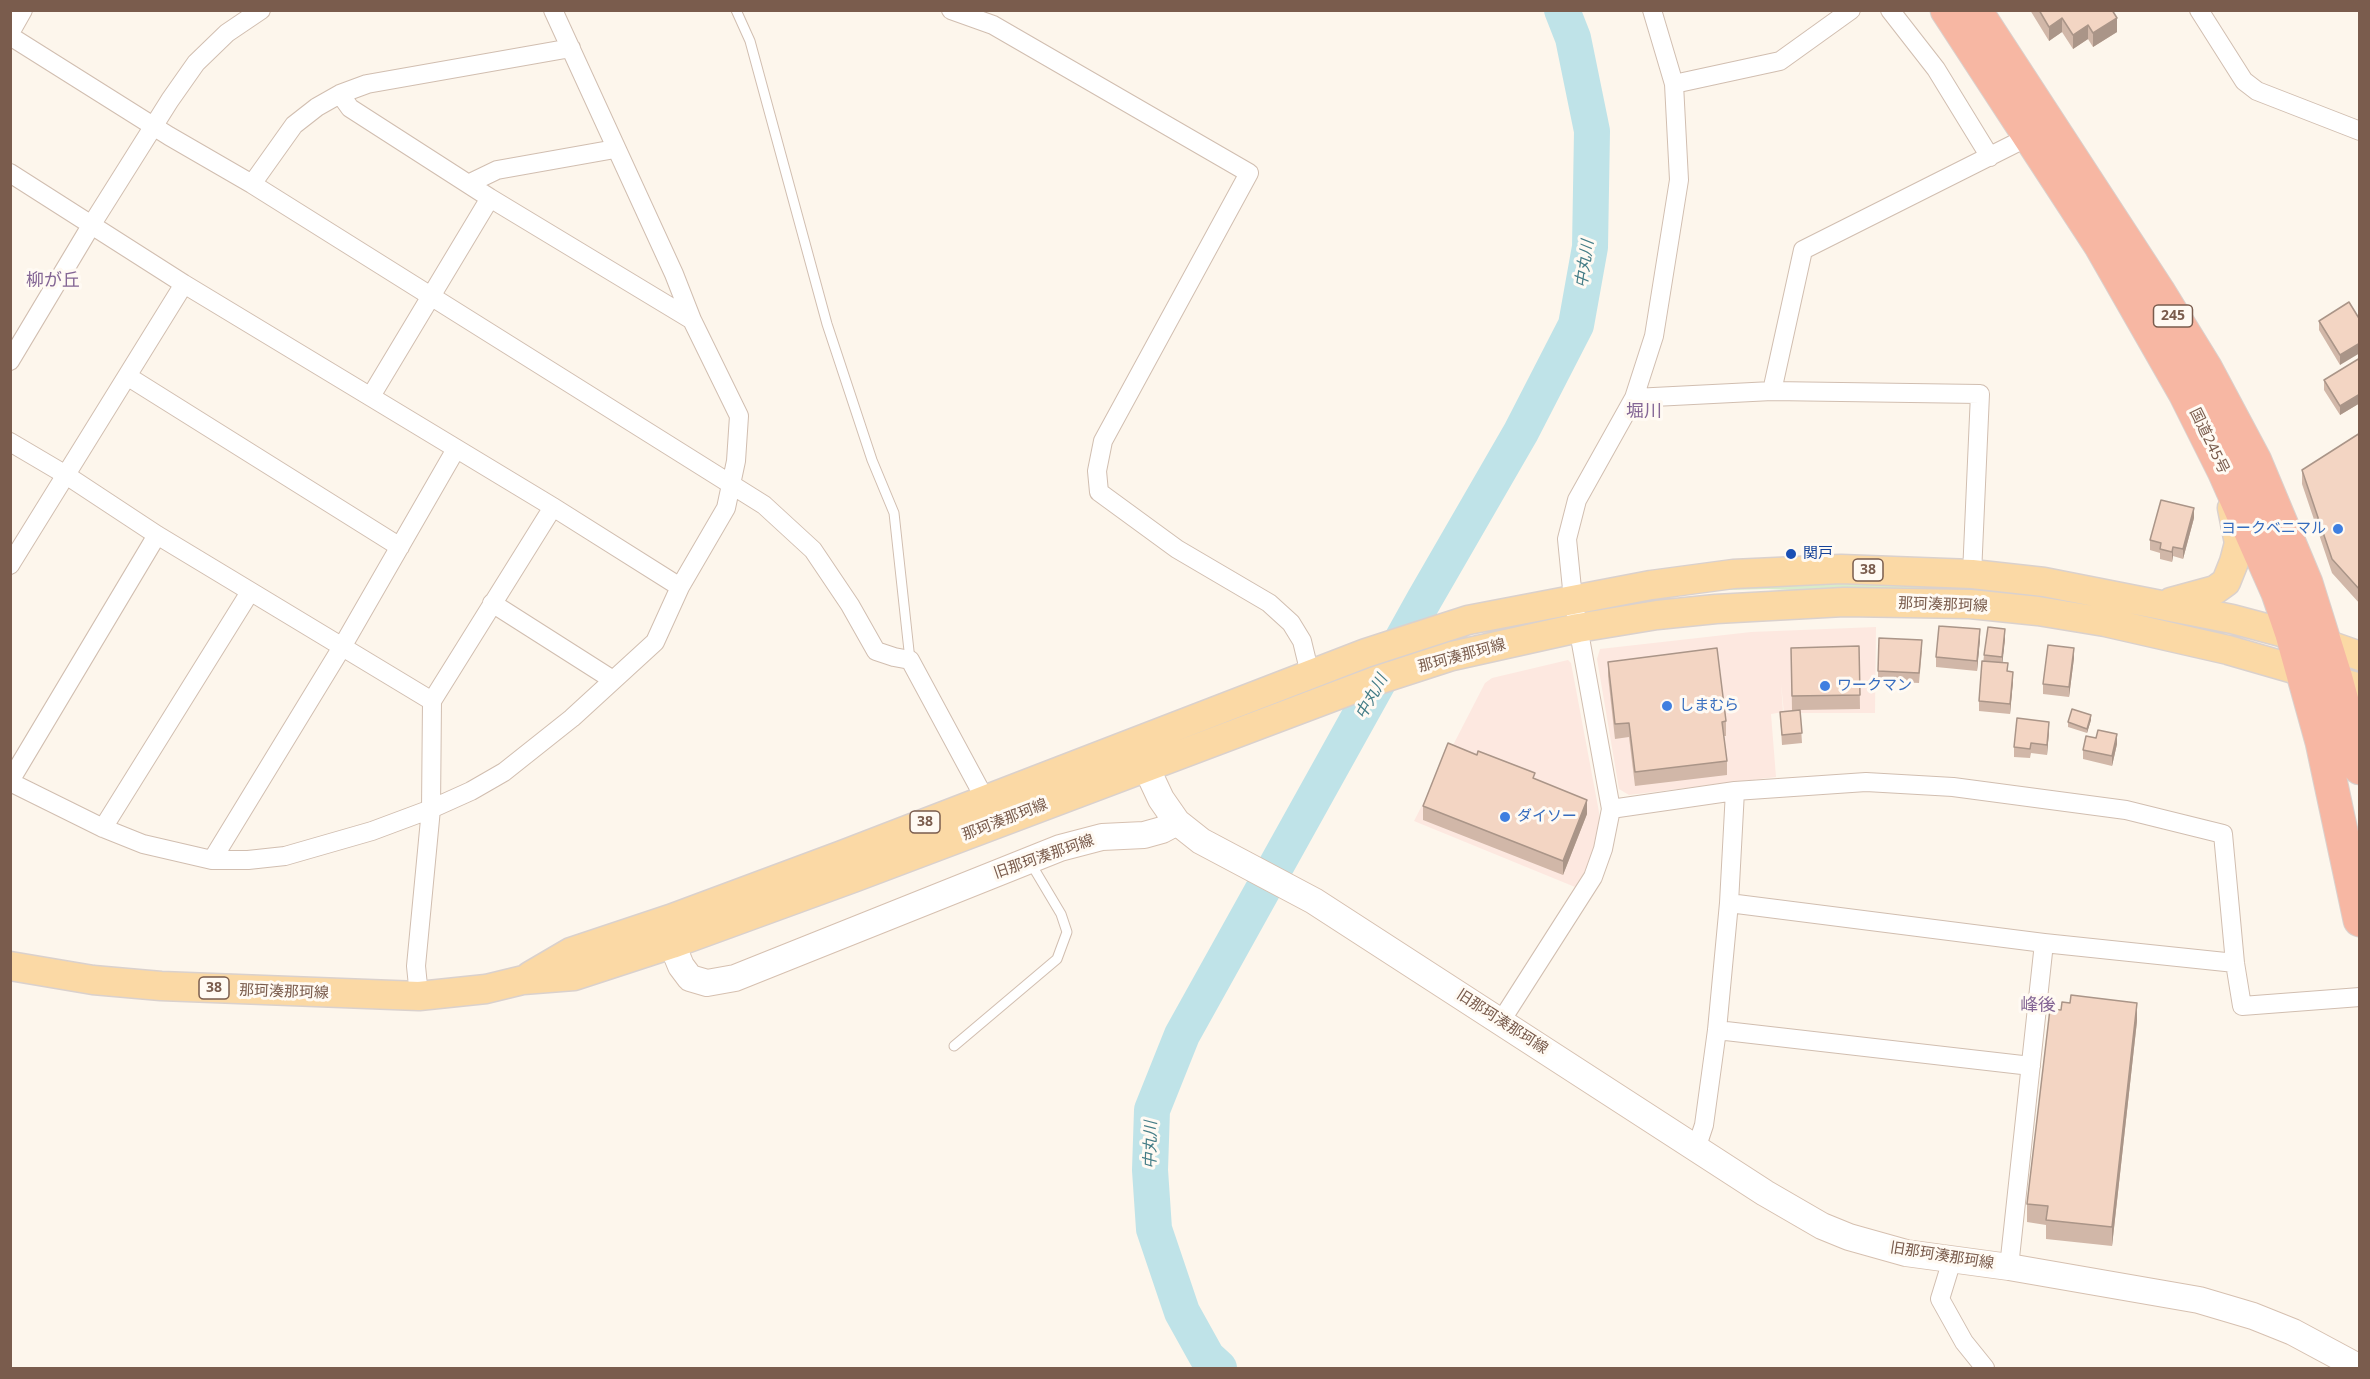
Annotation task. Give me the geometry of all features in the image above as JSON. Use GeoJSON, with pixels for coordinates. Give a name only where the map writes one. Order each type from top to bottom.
{"type":"FeatureCollection","features":[{"type":"Feature","properties":{"kind":"highway","name":"国道245号"},"geometry":{"type":"LineString","coordinates":[[1947,10],[2107,257],[2185,393],[2224,471],[2278,594],[2292,634],[2325,752],[2360,920]]}},
{"type":"Feature","properties":{"kind":"highway","name":"国道245号"},"geometry":{"type":"LineString","coordinates":[[1976,10],[2151,280],[2206,369],[2255,461],[2300,566],[2326,644],[2348,683],[2360,768]]}},
{"type":"Feature","properties":{"kind":"main road"},"geometry":{"type":"LineString","coordinates":[[2163,604],[2215,590],[2226,582],[2239,543],[2224,471]]}},
{"type":"Feature","properties":{"kind":"main road","name":"那珂湊那珂線"},"geometry":{"type":"LineString","coordinates":[[522,980],[571,952],[670,919],[1320,670],[1468,620],[1651,585],[1733,574],[1841,569],[1972,574],[2044,582],[2232,618],[2326,644],[2360,656]]}},
{"type":"Feature","properties":{"kind":"main road","name":"那珂湊那珂線"},"geometry":{"type":"LineString","coordinates":[[10,966],[93,980],[161,986],[419,996],[486,989],[522,980],[574,976],[672,944],[1300,709],[1452,656],[1578,628],[1646,616],[1716,609],[1844,603],[1970,604],[2038,611],[2105,622],[2228,650],[2348,683]]}},
{"type":"Feature","properties":{"kind":"street"},"geometry":{"type":"LineString","coordinates":[[23,10],[10,35],[252,183],[731,482],[764,505],[813,550],[850,605],[876,651],[910,660],[985,799]]}},
{"type":"Feature","properties":{"kind":"street"},"geometry":{"type":"LineString","coordinates":[[10,361],[92,224],[196,63],[227,33],[261,10]]}},
{"type":"Feature","properties":{"kind":"street"},"geometry":{"type":"LineString","coordinates":[[157,535],[10,781],[103,828],[143,844],[212,860],[248,860],[285,856],[372,831],[471,791],[504,772],[564,725],[655,642],[680,587],[726,508],[736,461],[740,416],[692,321],[674,274],[553,10]]}},
{"type":"Feature","properties":{"kind":"street"},"geometry":{"type":"LineString","coordinates":[[951,10],[993,25],[1249,173],[1103,441],[1097,471],[1099,492],[1177,549],[1269,603],[1291,623],[1320,670]]}},
{"type":"Feature","properties":{"kind":"street"},"geometry":{"type":"LineString","coordinates":[[1501,1021],[1593,877],[1603,849],[1611,809],[1573,599],[1567,539],[1576,500],[1634,398],[1654,336],[1679,180],[1674,84],[1652,10]]}},
{"type":"Feature","properties":{"kind":"street"},"geometry":{"type":"LineString","coordinates":[[1674,84],[1780,62],[1851,10]]}},
{"type":"Feature","properties":{"kind":"street"},"geometry":{"type":"LineString","coordinates":[[1890,10],[1936,69],[1990,157]]}},
{"type":"Feature","properties":{"kind":"street"},"geometry":{"type":"LineString","coordinates":[[2199,10],[2244,81],[2250,86],[2257,91],[2360,131]]}},
{"type":"Feature","properties":{"kind":"street"},"geometry":{"type":"LineString","coordinates":[[252,183],[294,125],[317,107],[340,94],[367,84],[571,48]]}},
{"type":"Feature","properties":{"kind":"street"},"geometry":{"type":"LineString","coordinates":[[340,94],[350,108],[470,183],[490,198],[692,321]]}},
{"type":"Feature","properties":{"kind":"street"},"geometry":{"type":"LineString","coordinates":[[1772,391],[1803,250],[2028,137]]}},
{"type":"Feature","properties":{"kind":"street"},"geometry":{"type":"LineString","coordinates":[[470,183],[497,170],[615,149]]}},
{"type":"Feature","properties":{"kind":"street"},"geometry":{"type":"LineString","coordinates":[[10,172],[184,284],[553,507],[680,587]]}},
{"type":"Feature","properties":{"kind":"street"},"geometry":{"type":"LineString","coordinates":[[371,396],[490,198]]}},
{"type":"Feature","properties":{"kind":"street"},"geometry":{"type":"LineString","coordinates":[[10,565],[184,284]]}},
{"type":"Feature","properties":{"kind":"street"},"geometry":{"type":"LineString","coordinates":[[127,376],[400,546]]}},
{"type":"Feature","properties":{"kind":"street"},"geometry":{"type":"LineString","coordinates":[[1634,398],[1772,391],[1980,394],[1972,574]]}},
{"type":"Feature","properties":{"kind":"street"},"geometry":{"type":"LineString","coordinates":[[10,442],[66,475],[157,535],[432,701]]}},
{"type":"Feature","properties":{"kind":"street"},"geometry":{"type":"LineString","coordinates":[[212,860],[342,647],[456,449]]}},
{"type":"Feature","properties":{"kind":"street"},"geometry":{"type":"LineString","coordinates":[[419,996],[416,966],[431,809],[432,701],[553,507]]}},
{"type":"Feature","properties":{"kind":"street"},"geometry":{"type":"LineString","coordinates":[[103,828],[250,592]]}},
{"type":"Feature","properties":{"kind":"street"},"geometry":{"type":"LineString","coordinates":[[492,603],[613,680]]}},
{"type":"Feature","properties":{"kind":"street"},"geometry":{"type":"LineString","coordinates":[[1146,767],[1161,799],[1177,822]]}},
{"type":"Feature","properties":{"kind":"street"},"geometry":{"type":"LineString","coordinates":[[1611,809],[1735,791],[1866,782],[1953,787],[2126,810],[2223,834],[2235,963],[2242,1006],[2360,997]]}},
{"type":"Feature","properties":{"kind":"street"},"geometry":{"type":"LineString","coordinates":[[1696,1149],[1704,1125],[1717,1030],[1730,903],[1735,791]]}},
{"type":"Feature","properties":{"kind":"street","name":"旧那珂湊那珂線"},"geometry":{"type":"LineString","coordinates":[[672,944],[681,966],[690,978],[707,983],[735,978],[1060,848],[1102,837],[1144,835],[1162,830],[1177,822],[1201,841],[1314,901],[1696,1149],[1794,1211],[1822,1226],[1849,1237],[1906,1253],[2009,1267],[2199,1300],[2253,1316],[2293,1332],[2360,1368]]}},
{"type":"Feature","properties":{"kind":"street"},"geometry":{"type":"LineString","coordinates":[[1730,903],[2044,943],[2235,963]]}},
{"type":"Feature","properties":{"kind":"street"},"geometry":{"type":"LineString","coordinates":[[2009,1267],[2044,943]]}},
{"type":"Feature","properties":{"kind":"street"},"geometry":{"type":"LineString","coordinates":[[1717,1030],[2031,1066]]}},
{"type":"Feature","properties":{"kind":"street"},"geometry":{"type":"LineString","coordinates":[[1952,1260],[1940,1299],[1964,1342],[1985,1368]]}},
{"type":"Feature","properties":{"kind":"lane"},"geometry":{"type":"LineString","coordinates":[[736,10],[750,42],[827,324],[872,460],[894,513],[910,660]]}},
{"type":"Feature","properties":{"kind":"lane"},"geometry":{"type":"LineString","coordinates":[[954,1046],[1057,959],[1066,932],[1064,923],[1029,860]]}},
{"type":"Feature","properties":{"kind":"shaded area"},"geometry":{"type":"Polygon","coordinates":[[[1876,627],[1875,713],[1784,713],[1781,683],[1783,712],[1771,714],[1776,777],[1629,795],[1619,789],[1597,659],[1600,649],[1751,632],[1876,627]]]}},
{"type":"Feature","properties":{"kind":"shaded area"},"geometry":{"type":"Polygon","coordinates":[[[1568,660],[1571,663],[1599,812],[1599,830],[1595,848],[1587,868],[1575,887],[1414,821],[1485,683],[1492,678],[1568,660]]]}},
{"type":"Feature","properties":{"kind":"green space"},"geometry":{"type":"Polygon","coordinates":[[[1804,580],[2001,588],[2122,611],[1862,593],[1768,589],[1727,590],[1725,586],[1804,580]]]}},
{"type":"Feature","properties":{"kind":"water"},"geometry":{"type":"Polygon","coordinates":[[[1554,11],[1569,11],[1580,37],[1599,132],[1585,131],[1566,38],[1554,11]]]}},
{"type":"Feature","properties":{"kind":"building"},"geometry":{"type":"Polygon","coordinates":[[[2039,10],[2112,10],[2117,18],[2093,33],[2088,25],[2073,35],[2062,18],[2049,27],[2039,10]]]}},
{"type":"Feature","properties":{"kind":"building"},"geometry":{"type":"Polygon","coordinates":[[[2349,302],[2360,320],[2360,343],[2340,355],[2319,321],[2349,302]]]}},
{"type":"Feature","properties":{"kind":"building"},"geometry":{"type":"Polygon","coordinates":[[[2360,358],[2360,394],[2340,406],[2324,380],[2360,358]]]}},
{"type":"Feature","properties":{"kind":"building","name":"ヨークベニマル"},"geometry":{"type":"Polygon","coordinates":[[[2360,433],[2360,590],[2332,559],[2302,470],[2360,433]]]}},
{"type":"Feature","properties":{"kind":"building"},"geometry":{"type":"Polygon","coordinates":[[[2161,500],[2194,508],[2183,549],[2173,547],[2172,552],[2160,549],[2161,543],[2150,540],[2161,500]]]}},
{"type":"Feature","properties":{"kind":"building"},"geometry":{"type":"Polygon","coordinates":[[[1939,626],[1980,629],[1977,661],[1936,657],[1939,626]]]}},
{"type":"Feature","properties":{"kind":"building"},"geometry":{"type":"Polygon","coordinates":[[[1988,627],[2005,629],[2002,657],[1984,655],[1988,627]]]}},
{"type":"Feature","properties":{"kind":"building"},"geometry":{"type":"Polygon","coordinates":[[[1879,638],[1922,640],[1919,673],[1878,671],[1879,638]]]}},
{"type":"Feature","properties":{"kind":"building"},"geometry":{"type":"Polygon","coordinates":[[[2048,645],[2074,648],[2069,687],[2043,684],[2048,645]]]}},
{"type":"Feature","properties":{"kind":"building","name":"ワークマン"},"geometry":{"type":"Polygon","coordinates":[[[1859,646],[1860,695],[1792,696],[1791,648],[1859,646]]]}},
{"type":"Feature","properties":{"kind":"building","name":"しまむら"},"geometry":{"type":"Polygon","coordinates":[[[1717,648],[1726,721],[1722,722],[1727,761],[1635,772],[1629,723],[1615,724],[1608,662],[1717,648]]]}},
{"type":"Feature","properties":{"kind":"building"},"geometry":{"type":"Polygon","coordinates":[[[1982,661],[2008,663],[2007,671],[2013,672],[2010,704],[1979,701],[1982,661]]]}},
{"type":"Feature","properties":{"kind":"building"},"geometry":{"type":"Polygon","coordinates":[[[2072,709],[2091,715],[2087,729],[2068,722],[2072,709]]]}},
{"type":"Feature","properties":{"kind":"building"},"geometry":{"type":"Polygon","coordinates":[[[1800,710],[1802,733],[1782,735],[1780,712],[1800,710]]]}},
{"type":"Feature","properties":{"kind":"building"},"geometry":{"type":"Polygon","coordinates":[[[2017,718],[2049,722],[2047,745],[2031,743],[2030,749],[2014,747],[2017,718]]]}},
{"type":"Feature","properties":{"kind":"building"},"geometry":{"type":"Polygon","coordinates":[[[2098,730],[2117,734],[2112,756],[2083,750],[2086,736],[2096,738],[2098,730]]]}},
{"type":"Feature","properties":{"kind":"building","name":"ダイソー"},"geometry":{"type":"Polygon","coordinates":[[[1448,743],[1477,755],[1478,751],[1535,773],[1533,778],[1587,800],[1563,861],[1423,806],[1448,743]]]}},
{"type":"Feature","properties":{"kind":"building"},"geometry":{"type":"Polygon","coordinates":[[[2071,995],[2137,1003],[2112,1227],[2046,1220],[2048,1206],[2027,1204],[2050,1009],[2061,1010],[2062,1002],[2070,1003],[2071,995]]]}},
{"type":"Feature","properties":{"kind":"waterway","name":"中丸川"},"geometry":{"type":"LineString","coordinates":[[1219,1368],[1207,1357],[1182,1312],[1154,1229],[1150,1170],[1152,1110],[1182,1035],[1424,600],[1521,432],[1576,325],[1590,247],[1592,131],[1573,38],[1562,10]]}},
{"type":"Feature","properties":{"kind":"place","name":"ヨークベニマル"},"geometry":{"type":"Point","coordinates":[2338,529]}},
{"type":"Feature","properties":{"kind":"place","name":"関戸"},"geometry":{"type":"Point","coordinates":[1791,554]}},
{"type":"Feature","properties":{"kind":"place","name":"ワークマン"},"geometry":{"type":"Point","coordinates":[1825,686]}},
{"type":"Feature","properties":{"kind":"place","name":"しまむら"},"geometry":{"type":"Point","coordinates":[1667,706]}},
{"type":"Feature","properties":{"kind":"place","name":"ダイソー"},"geometry":{"type":"Point","coordinates":[1505,817]}},
{"type":"Feature","properties":{"kind":"district","name":"柳が丘"},"geometry":{"type":"Point","coordinates":[53,281]}},
{"type":"Feature","properties":{"kind":"district","name":"堀川"},"geometry":{"type":"Point","coordinates":[1644,412]}},
{"type":"Feature","properties":{"kind":"district","name":"峰後"},"geometry":{"type":"Point","coordinates":[2038,1006]}}]}
